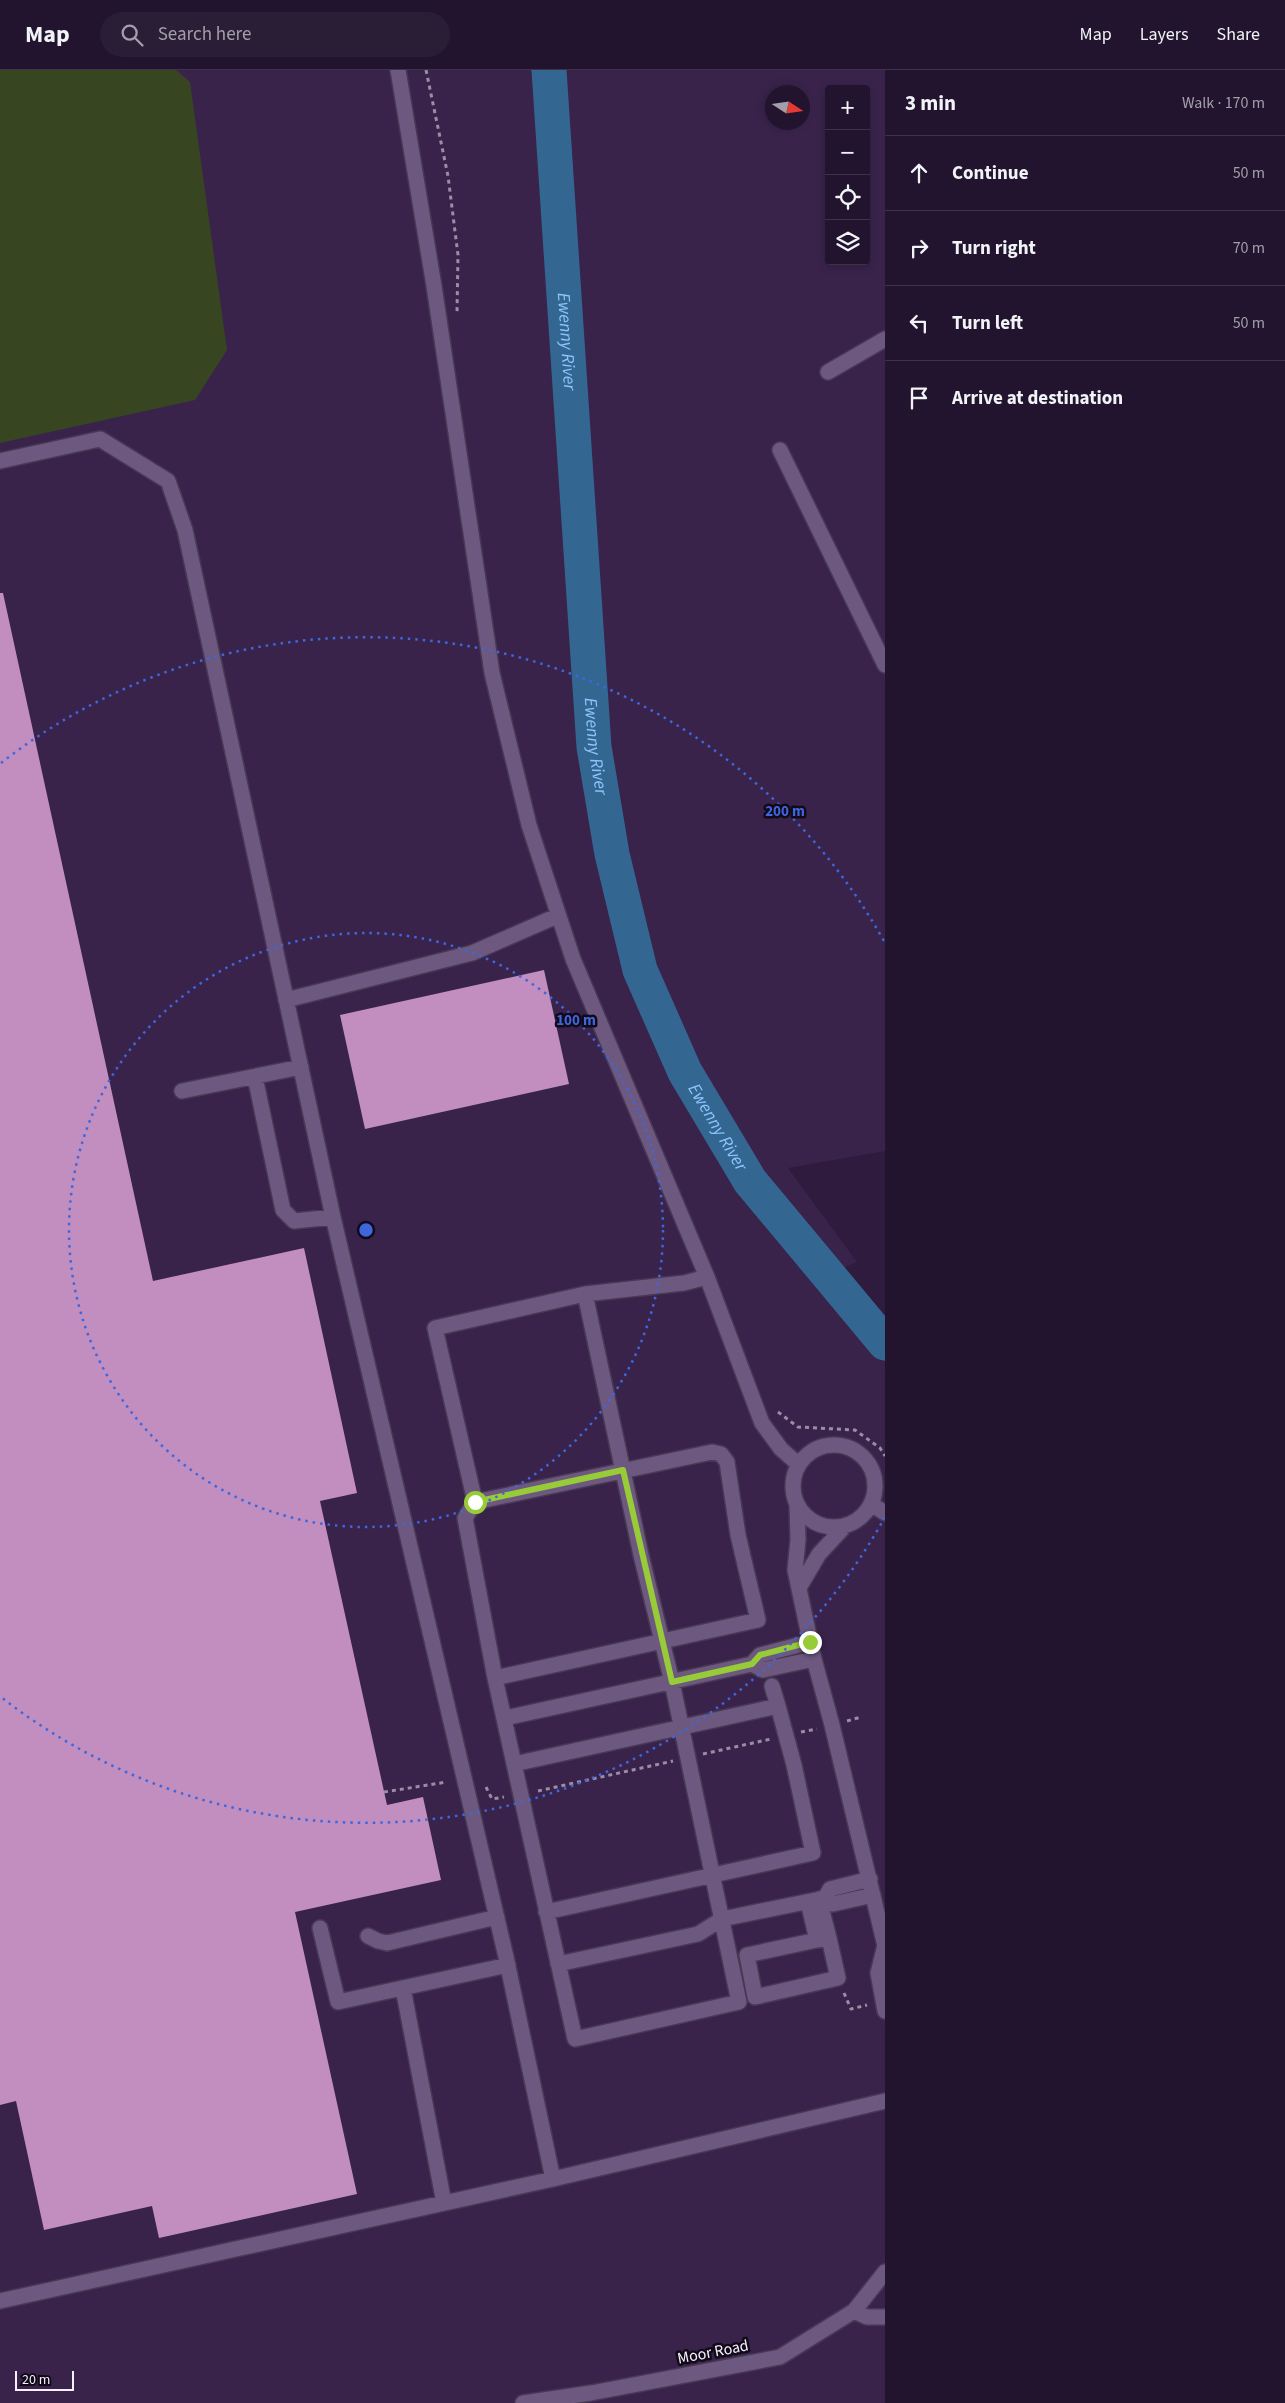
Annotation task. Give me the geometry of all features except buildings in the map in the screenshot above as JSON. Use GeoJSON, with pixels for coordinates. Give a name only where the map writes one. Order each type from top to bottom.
{"type":"FeatureCollection","features":[{"type":"Feature","properties":{"kind":"street"},"geometry":{"type":"LineString","coordinates":[[398,70],[436,295],[492,673],[529,825],[557,916],[625,1086],[707,1277],[762,1423],[781,1449],[798,1464]]}},
{"type":"Feature","properties":{"kind":"street"},"geometry":{"type":"LineString","coordinates":[[828,372],[885,339]]}},
{"type":"Feature","properties":{"kind":"street"},"geometry":{"type":"LineString","coordinates":[[0,461],[100,439],[168,480],[185,530],[333,1217],[508,1965],[553,2179]]}},
{"type":"Feature","properties":{"kind":"street"},"geometry":{"type":"LineString","coordinates":[[780,450],[885,665]]}},
{"type":"Feature","properties":{"kind":"street"},"geometry":{"type":"LineString","coordinates":[[286,1000],[472,953],[557,916]]}},
{"type":"Feature","properties":{"kind":"street"},"geometry":{"type":"LineString","coordinates":[[182,1091],[301,1067]]}},
{"type":"Feature","properties":{"kind":"street"},"geometry":{"type":"LineString","coordinates":[[255,1077],[283,1210],[294,1221],[333,1217]]}},
{"type":"Feature","properties":{"kind":"street"},"geometry":{"type":"LineString","coordinates":[[585,1294],[661,1640],[672,1682],[686,1758],[739,2002],[575,2039],[495,1678],[465,1518],[475,1502],[435,1328],[585,1294],[684,1282],[707,1277]]}},
{"type":"Feature","properties":{"kind":"street"},"geometry":{"type":"LineString","coordinates":[[830,1444],[854,1449],[864,1457],[871,1467],[875,1480],[875,1492],[871,1504],[856,1521],[846,1525],[831,1527],[818,1524],[805,1516],[797,1505],[792,1491],[793,1477],[798,1464],[806,1454],[817,1447],[830,1444]]}},
{"type":"Feature","properties":{"kind":"street"},"geometry":{"type":"LineString","coordinates":[[475,1502],[712,1452],[721,1454],[727,1462],[738,1535],[758,1620],[495,1678]]}},
{"type":"Feature","properties":{"kind":"street"},"geometry":{"type":"LineString","coordinates":[[871,1504],[885,1513]]}},
{"type":"Feature","properties":{"kind":"street"},"geometry":{"type":"LineString","coordinates":[[797,1505],[798,1540],[795,1570],[814,1659],[832,1725],[885,1946],[878,1973],[885,2011]]}},
{"type":"Feature","properties":{"kind":"street"},"geometry":{"type":"LineString","coordinates":[[799,1588],[819,1554],[846,1525]]}},
{"type":"Feature","properties":{"kind":"street"},"geometry":{"type":"LineString","coordinates":[[505,1718],[752,1664],[760,1655],[810,1642]]}},
{"type":"Feature","properties":{"kind":"street"},"geometry":{"type":"LineString","coordinates":[[752,1664],[763,1670],[814,1659]]}},
{"type":"Feature","properties":{"kind":"street"},"geometry":{"type":"LineString","coordinates":[[546,1912],[712,1874],[813,1854],[787,1736],[772,1686]]}},
{"type":"Feature","properties":{"kind":"street"},"geometry":{"type":"LineString","coordinates":[[514,1764],[778,1706]]}},
{"type":"Feature","properties":{"kind":"street"},"geometry":{"type":"LineString","coordinates":[[817,1900],[830,1889],[870,1879]]}},
{"type":"Feature","properties":{"kind":"street"},"geometry":{"type":"LineString","coordinates":[[558,1964],[698,1934],[722,1920],[817,1900],[833,1904],[873,1895]]}},
{"type":"Feature","properties":{"kind":"street"},"geometry":{"type":"LineString","coordinates":[[817,1900],[823,1939],[838,1978],[755,1997],[747,1955],[823,1939]]}},
{"type":"Feature","properties":{"kind":"street"},"geometry":{"type":"LineString","coordinates":[[368,1936],[387,1943],[497,1917]]}},
{"type":"Feature","properties":{"kind":"street"},"geometry":{"type":"LineString","coordinates":[[320,1928],[338,2002],[508,1965]]}},
{"type":"Feature","properties":{"kind":"street"},"geometry":{"type":"LineString","coordinates":[[403,1988],[444,2203]]}},
{"type":"Feature","properties":{"kind":"street"},"geometry":{"type":"LineString","coordinates":[[0,2301],[553,2179],[885,2101]]}},
{"type":"Feature","properties":{"kind":"street","name":"Moor Road"},"geometry":{"type":"LineString","coordinates":[[523,2403],[591,2394],[780,2357],[854,2311],[883,2275]]}},
{"type":"Feature","properties":{"kind":"street"},"geometry":{"type":"LineString","coordinates":[[854,2311],[867,2317],[885,2317]]}},
{"type":"Feature","properties":{"kind":"path"},"geometry":{"type":"LineString","coordinates":[[426,70],[448,176],[458,255],[457,317]]}},
{"type":"Feature","properties":{"kind":"path"},"geometry":{"type":"LineString","coordinates":[[774,1406],[778,1413],[798,1427],[855,1430],[880,1448],[885,1456]]}},
{"type":"Feature","properties":{"kind":"path"},"geometry":{"type":"LineString","coordinates":[[384,1792],[465,1779],[478,1773],[492,1799],[521,1795],[861,1718]]}},
{"type":"Feature","properties":{"kind":"path"},"geometry":{"type":"LineString","coordinates":[[838,1978],[850,2009],[871,2004]]}},
{"type":"Feature","properties":{"kind":"shaded area"},"geometry":{"type":"Polygon","coordinates":[[[0,70],[885,70],[885,1151],[788,1168],[857,1262],[838,1270],[885,1321],[885,2403],[0,2403],[0,70]]]}},
{"type":"Feature","properties":{"kind":"green space"},"geometry":{"type":"Polygon","coordinates":[[[0,70],[176,70],[190,82],[227,350],[195,400],[0,443],[0,70]]]}},
{"type":"Feature","properties":{"kind":"waterway","name":"Ewenny River"},"geometry":{"type":"LineString","coordinates":[[549,70],[594,747],[612,854],[640,970],[685,1072],[750,1181],[885,1343]]}},
{"type":"Feature","properties":{"kind":"route"},"geometry":{"type":"LineString","coordinates":[[475,1502],[623,1470],[641,1555],[672,1682],[752,1664],[760,1655],[810,1642]]}}]}
